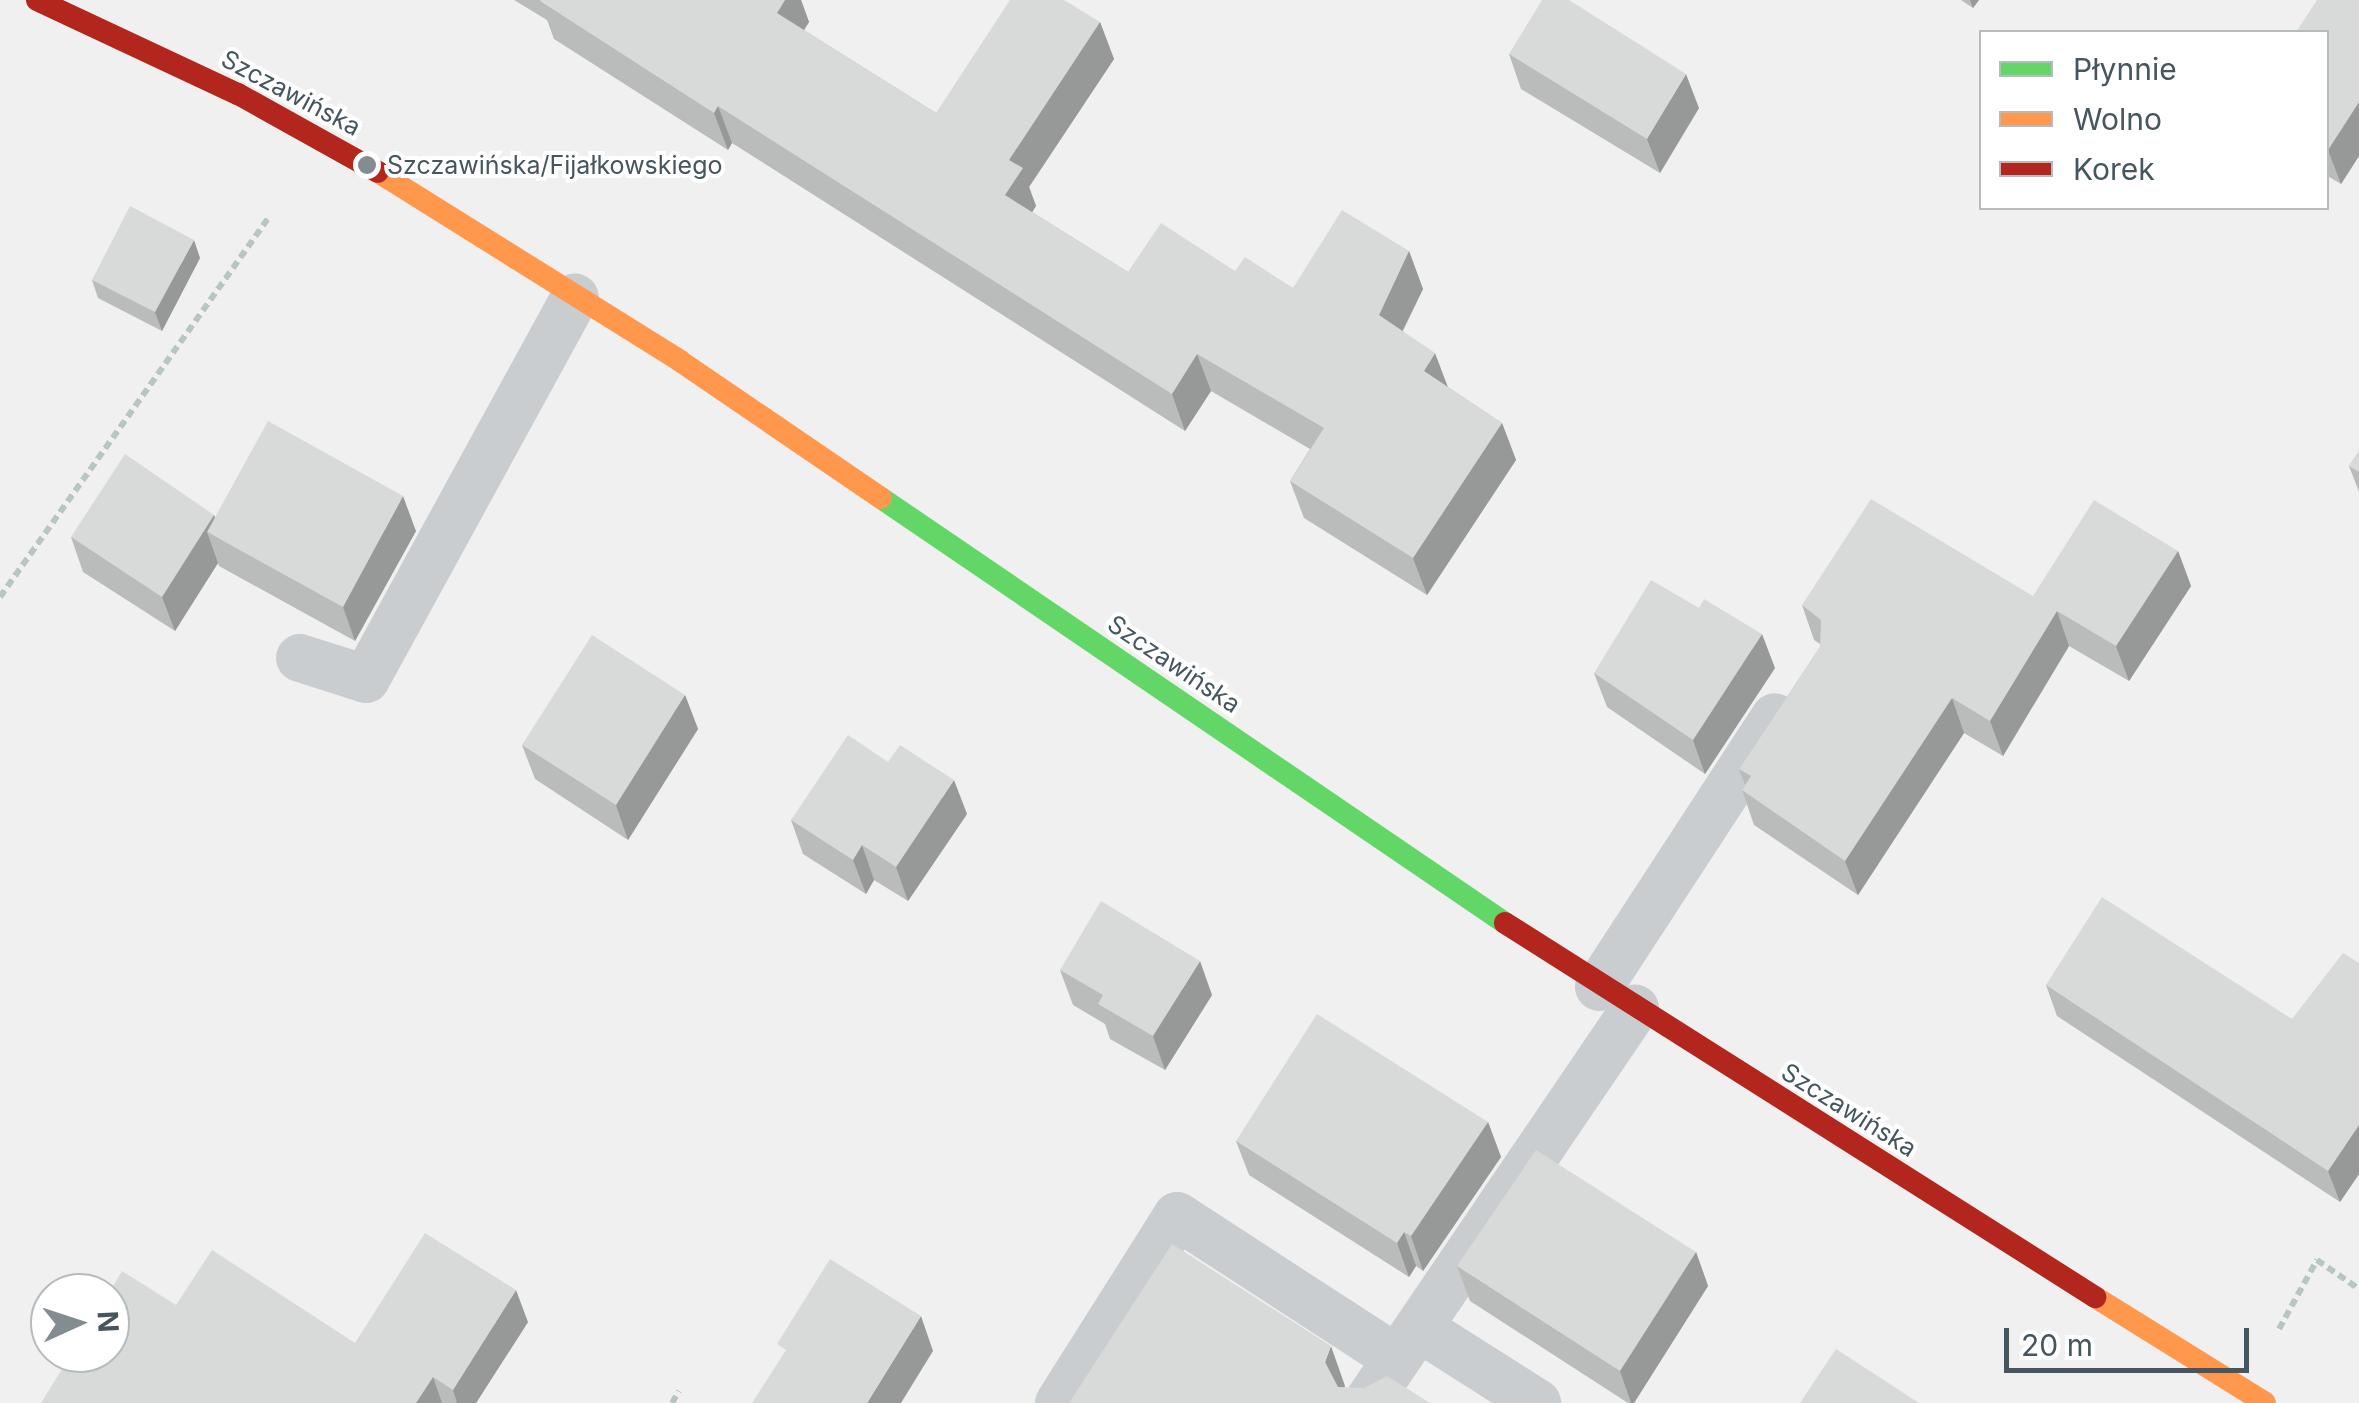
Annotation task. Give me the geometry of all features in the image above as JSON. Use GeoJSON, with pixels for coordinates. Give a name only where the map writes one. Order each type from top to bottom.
{"type":"FeatureCollection","features":[{"type":"Feature","properties":{"kind":"street","name":"Szczawińska"},"geometry":{"type":"LineString","coordinates":[[37,0],[112,14],[367,166],[696,372],[1617,998],[2255,1397]]}},
{"type":"Feature","properties":{"kind":"lane"},"geometry":{"type":"LineString","coordinates":[[300,658],[366,679],[575,297]]}},
{"type":"Feature","properties":{"kind":"lane"},"geometry":{"type":"LineString","coordinates":[[1368,1403],[1408,1344],[1617,998],[1798,682]]}},
{"type":"Feature","properties":{"kind":"lane"},"geometry":{"type":"LineString","coordinates":[[1059,1403],[1177,1216],[1408,1344],[1536,1403]]}},
{"type":"Feature","properties":{"kind":"path"},"geometry":{"type":"LineString","coordinates":[[0,597],[270,216]]}},
{"type":"Feature","properties":{"kind":"path"},"geometry":{"type":"LineString","coordinates":[[2255,1397],[2317,1260],[2359,1289]]}},
{"type":"Feature","properties":{"kind":"path"},"geometry":{"type":"LineString","coordinates":[[672,1403],[679,1391]]}},
{"type":"Feature","properties":{"kind":"building"},"geometry":{"type":"Polygon","coordinates":[[[541,0],[785,0],[777,13],[936,113],[1010,0],[1064,0],[1100,22],[1009,160],[1023,168],[1005,195],[1128,272],[1161,223],[1235,271],[1245,257],[1293,288],[1342,210],[1409,251],[1379,315],[1435,353],[1424,371],[1502,423],[1413,558],[1290,481],[1324,428],[1197,354],[1172,394],[718,106],[714,113],[541,0]]]}},
{"type":"Feature","properties":{"kind":"building"},"geometry":{"type":"Polygon","coordinates":[[[1542,0],[1569,0],[1686,74],[1647,139],[1509,54],[1542,0]]]}},
{"type":"Feature","properties":{"kind":"building"},"geometry":{"type":"Polygon","coordinates":[[[2317,0],[2359,0],[2359,102],[2329,148],[2329,30],[2297,30],[2317,0]]]}},
{"type":"Feature","properties":{"kind":"building"},"geometry":{"type":"Polygon","coordinates":[[[130,206],[194,240],[155,312],[92,280],[130,206]]]}},
{"type":"Feature","properties":{"kind":"building"},"geometry":{"type":"Polygon","coordinates":[[[268,421],[403,496],[343,607],[207,532],[268,421]]]}},
{"type":"Feature","properties":{"kind":"building"},"geometry":{"type":"Polygon","coordinates":[[[2359,451],[2359,472],[2349,466],[2359,451]]]}},
{"type":"Feature","properties":{"kind":"building"},"geometry":{"type":"Polygon","coordinates":[[[125,454],[214,515],[162,597],[71,537],[125,454]]]}},
{"type":"Feature","properties":{"kind":"building"},"geometry":{"type":"Polygon","coordinates":[[[1871,499],[2033,596],[2094,500],[2178,551],[2116,646],[2057,611],[1990,721],[1952,698],[1845,861],[1742,790],[1751,776],[1739,769],[1820,647],[1821,620],[1802,605],[1871,499]]]}},
{"type":"Feature","properties":{"kind":"building"},"geometry":{"type":"Polygon","coordinates":[[[1651,580],[1699,608],[1704,599],[1762,634],[1693,740],[1594,673],[1651,580]]]}},
{"type":"Feature","properties":{"kind":"building"},"geometry":{"type":"Polygon","coordinates":[[[592,635],[685,695],[616,805],[522,745],[592,635]]]}},
{"type":"Feature","properties":{"kind":"building"},"geometry":{"type":"Polygon","coordinates":[[[848,735],[888,762],[900,745],[954,780],[896,867],[862,845],[853,860],[791,820],[848,735]]]}},
{"type":"Feature","properties":{"kind":"building"},"geometry":{"type":"Polygon","coordinates":[[[2102,897],[2292,1019],[2343,953],[2359,963],[2359,1125],[2328,1171],[2046,985],[2102,897]]]}},
{"type":"Feature","properties":{"kind":"building"},"geometry":{"type":"Polygon","coordinates":[[[1101,901],[1200,961],[1153,1036],[1098,1004],[1103,995],[1060,970],[1101,901]]]}},
{"type":"Feature","properties":{"kind":"building"},"geometry":{"type":"Polygon","coordinates":[[[1317,1014],[1488,1122],[1411,1236],[1404,1232],[1397,1243],[1236,1141],[1317,1014]]]}},
{"type":"Feature","properties":{"kind":"building"},"geometry":{"type":"Polygon","coordinates":[[[1536,1150],[1696,1252],[1620,1371],[1457,1266],[1536,1150]]]}},
{"type":"Feature","properties":{"kind":"building"},"geometry":{"type":"Polygon","coordinates":[[[425,1233],[516,1290],[453,1390],[433,1377],[416,1403],[41,1403],[60,1373],[130,1373],[130,1276],[176,1305],[212,1250],[355,1343],[425,1233]]]}},
{"type":"Feature","properties":{"kind":"building"},"geometry":{"type":"Polygon","coordinates":[[[1172,1244],[1331,1346],[1325,1362],[1338,1387],[1364,1388],[1387,1376],[1430,1403],[1069,1403],[1172,1244]]]}},
{"type":"Feature","properties":{"kind":"building"},"geometry":{"type":"Polygon","coordinates":[[[830,1259],[921,1316],[867,1403],[752,1403],[786,1350],[777,1344],[830,1259]]]}},
{"type":"Feature","properties":{"kind":"building"},"geometry":{"type":"Polygon","coordinates":[[[1836,1349],[1919,1403],[1800,1403],[1836,1349]]]}},
{"type":"Feature","properties":{"kind":"traffic: fast"},"geometry":{"type":"LineString","coordinates":[[881,498],[1505,923]]}},
{"type":"Feature","properties":{"kind":"traffic: slow"},"geometry":{"type":"LineString","coordinates":[[378,172],[680,361],[881,498]]}},
{"type":"Feature","properties":{"kind":"traffic: slow"},"geometry":{"type":"LineString","coordinates":[[2095,1297],[2265,1403]]}},
{"type":"Feature","properties":{"kind":"traffic: jam"},"geometry":{"type":"LineString","coordinates":[[37,0],[238,94],[378,172]]}},
{"type":"Feature","properties":{"kind":"traffic: jam"},"geometry":{"type":"LineString","coordinates":[[1505,923],[2095,1297]]}},
{"type":"Feature","properties":{"kind":"place","name":"Szczawińska/Fijałkowskiego"},"geometry":{"type":"Point","coordinates":[367,165]}}]}
